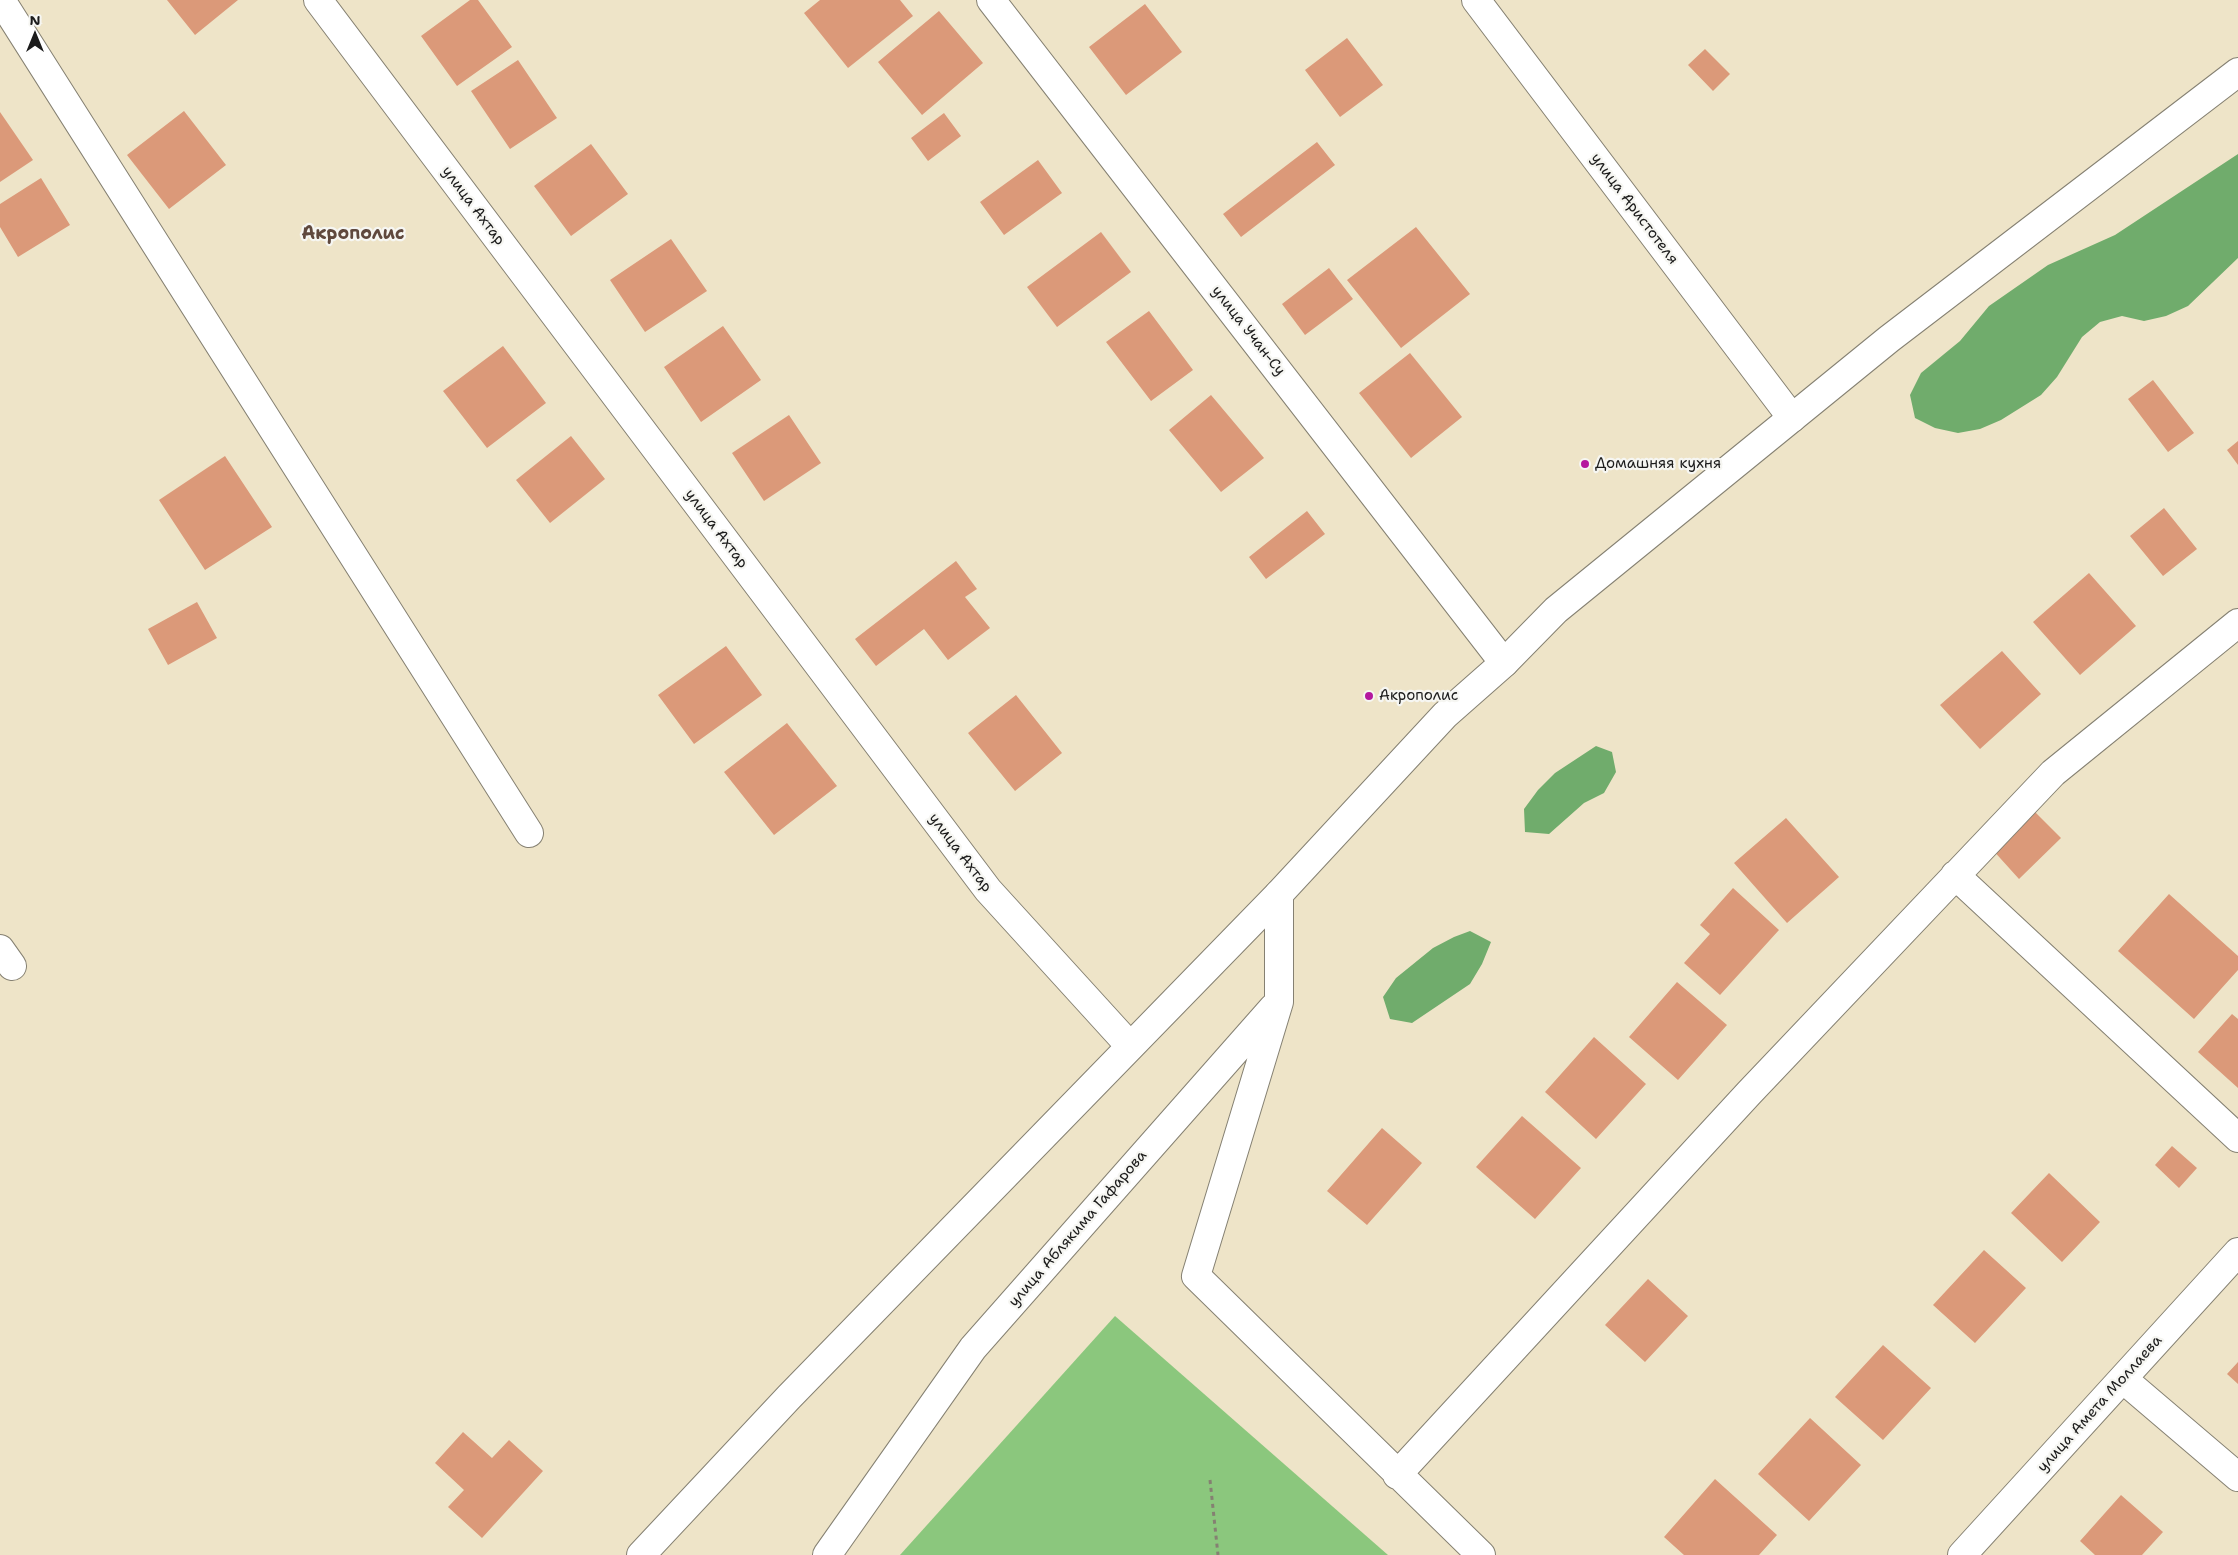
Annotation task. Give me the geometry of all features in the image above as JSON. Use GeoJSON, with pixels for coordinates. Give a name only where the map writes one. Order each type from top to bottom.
{"type":"FeatureCollection","features":[{"type":"Feature","properties":{"kind":"street"},"geometry":{"type":"LineString","coordinates":[[1,0],[529,834]]}},
{"type":"Feature","properties":{"kind":"street","name":"улица Ахтар"},"geometry":{"type":"LineString","coordinates":[[318,0],[988,890],[1130,1046]]}},
{"type":"Feature","properties":{"kind":"street","name":"улица Учан-Су"},"geometry":{"type":"LineString","coordinates":[[991,0],[1504,663]]}},
{"type":"Feature","properties":{"kind":"street","name":"улица Аристотеля"},"geometry":{"type":"LineString","coordinates":[[1476,0],[1792,418]]}},
{"type":"Feature","properties":{"kind":"street"},"geometry":{"type":"LineString","coordinates":[[641,1555],[789,1396],[1279,894],[1445,715],[1504,663],[1556,610],[1889,339],[2238,72]]}},
{"type":"Feature","properties":{"kind":"street"},"geometry":{"type":"LineString","coordinates":[[1397,1475],[1749,1093],[2053,773],[2238,623]]}},
{"type":"Feature","properties":{"kind":"street"},"geometry":{"type":"LineString","coordinates":[[1955,876],[2238,1138]]}},
{"type":"Feature","properties":{"kind":"street"},"geometry":{"type":"LineString","coordinates":[[1279,894],[1279,1002],[1196,1276],[1397,1475],[1481,1555]]}},
{"type":"Feature","properties":{"kind":"street","name":"улица Аблякима Гафарова"},"geometry":{"type":"LineString","coordinates":[[827,1555],[973,1348],[1279,1002]]}},
{"type":"Feature","properties":{"kind":"street","name":"улица Амета Моллаева"},"geometry":{"type":"LineString","coordinates":[[1962,1555],[2238,1252]]}},
{"type":"Feature","properties":{"kind":"street"},"geometry":{"type":"LineString","coordinates":[[2123,1379],[2238,1477]]}},
{"type":"Feature","properties":{"kind":"path"},"geometry":{"type":"LineString","coordinates":[[1210,1480],[1218,1555]]}},
{"type":"Feature","properties":{"kind":"green space"},"geometry":{"type":"Polygon","coordinates":[[[2238,154],[2238,258],[2188,306],[2166,316],[2144,321],[2122,316],[2100,322],[2082,337],[2057,377],[2041,395],[2001,420],[1980,429],[1958,433],[1935,428],[1915,418],[1910,395],[1921,373],[1960,341],[1989,306],[2048,265],[2115,235],[2238,154]]]}},
{"type":"Feature","properties":{"kind":"green space"},"geometry":{"type":"Polygon","coordinates":[[[1596,746],[1612,752],[1616,772],[1604,793],[1584,803],[1549,834],[1525,832],[1524,809],[1538,790],[1555,773],[1596,746]]]}},
{"type":"Feature","properties":{"kind":"green space"},"geometry":{"type":"Polygon","coordinates":[[[1470,931],[1491,942],[1482,964],[1470,984],[1412,1023],[1390,1019],[1383,997],[1396,978],[1433,948],[1470,931]]]}},
{"type":"Feature","properties":{"kind":"green space"},"geometry":{"type":"Polygon","coordinates":[[[1115,1316],[1388,1555],[900,1555],[1115,1316]]]}},
{"type":"Feature","properties":{"kind":"building"},"geometry":{"type":"Polygon","coordinates":[[[167,0],[238,0],[195,35],[167,0]]]}},
{"type":"Feature","properties":{"kind":"building"},"geometry":{"type":"Polygon","coordinates":[[[470,0],[478,0],[512,47],[457,86],[421,36],[470,0]]]}},
{"type":"Feature","properties":{"kind":"building"},"geometry":{"type":"Polygon","coordinates":[[[820,0],[900,0],[913,16],[848,68],[804,13],[820,0]]]}},
{"type":"Feature","properties":{"kind":"building"},"geometry":{"type":"Polygon","coordinates":[[[1145,4],[1182,52],[1126,95],[1089,47],[1145,4]]]}},
{"type":"Feature","properties":{"kind":"building"},"geometry":{"type":"Polygon","coordinates":[[[939,11],[983,63],[922,115],[878,62],[939,11]]]}},
{"type":"Feature","properties":{"kind":"building"},"geometry":{"type":"Polygon","coordinates":[[[1347,38],[1383,85],[1340,117],[1305,70],[1347,38]]]}},
{"type":"Feature","properties":{"kind":"building"},"geometry":{"type":"Polygon","coordinates":[[[1705,49],[1730,74],[1713,91],[1688,65],[1705,49]]]}},
{"type":"Feature","properties":{"kind":"building"},"geometry":{"type":"Polygon","coordinates":[[[518,60],[557,118],[510,149],[471,91],[518,60]]]}},
{"type":"Feature","properties":{"kind":"building"},"geometry":{"type":"Polygon","coordinates":[[[184,111],[226,165],[169,209],[127,155],[184,111]]]}},
{"type":"Feature","properties":{"kind":"building"},"geometry":{"type":"Polygon","coordinates":[[[0,112],[33,160],[0,182],[0,112]]]}},
{"type":"Feature","properties":{"kind":"building"},"geometry":{"type":"Polygon","coordinates":[[[944,113],[961,136],[928,161],[911,138],[944,113]]]}},
{"type":"Feature","properties":{"kind":"building"},"geometry":{"type":"Polygon","coordinates":[[[1317,142],[1335,165],[1241,237],[1223,214],[1317,142]]]}},
{"type":"Feature","properties":{"kind":"building"},"geometry":{"type":"Polygon","coordinates":[[[591,144],[628,194],[571,236],[534,186],[591,144]]]}},
{"type":"Feature","properties":{"kind":"building"},"geometry":{"type":"Polygon","coordinates":[[[1038,160],[1062,193],[1004,235],[980,202],[1038,160]]]}},
{"type":"Feature","properties":{"kind":"building"},"geometry":{"type":"Polygon","coordinates":[[[41,178],[70,225],[18,257],[0,227],[0,204],[41,178]]]}},
{"type":"Feature","properties":{"kind":"building"},"geometry":{"type":"Polygon","coordinates":[[[1416,227],[1470,294],[1401,348],[1347,280],[1416,227]]]}},
{"type":"Feature","properties":{"kind":"building"},"geometry":{"type":"Polygon","coordinates":[[[1101,232],[1131,272],[1057,327],[1027,287],[1101,232]]]}},
{"type":"Feature","properties":{"kind":"building"},"geometry":{"type":"Polygon","coordinates":[[[671,239],[707,291],[645,332],[610,280],[671,239]]]}},
{"type":"Feature","properties":{"kind":"building"},"geometry":{"type":"Polygon","coordinates":[[[1329,268],[1353,299],[1305,335],[1282,304],[1329,268]]]}},
{"type":"Feature","properties":{"kind":"building"},"geometry":{"type":"Polygon","coordinates":[[[1149,311],[1193,370],[1151,401],[1106,342],[1149,311]]]}},
{"type":"Feature","properties":{"kind":"building"},"geometry":{"type":"Polygon","coordinates":[[[723,326],[761,380],[701,422],[664,367],[723,326]]]}},
{"type":"Feature","properties":{"kind":"building"},"geometry":{"type":"Polygon","coordinates":[[[503,346],[546,403],[487,448],[443,391],[503,346]]]}},
{"type":"Feature","properties":{"kind":"building"},"geometry":{"type":"Polygon","coordinates":[[[1410,353],[1462,417],[1411,458],[1359,393],[1410,353]]]}},
{"type":"Feature","properties":{"kind":"building"},"geometry":{"type":"Polygon","coordinates":[[[2153,380],[2194,433],[2168,452],[2128,399],[2153,380]]]}},
{"type":"Feature","properties":{"kind":"building"},"geometry":{"type":"Polygon","coordinates":[[[1211,395],[1264,458],[1221,492],[1169,430],[1211,395]]]}},
{"type":"Feature","properties":{"kind":"building"},"geometry":{"type":"Polygon","coordinates":[[[789,415],[821,463],[764,501],[732,453],[789,415]]]}},
{"type":"Feature","properties":{"kind":"building"},"geometry":{"type":"Polygon","coordinates":[[[571,436],[605,479],[550,523],[516,480],[571,436]]]}},
{"type":"Feature","properties":{"kind":"building"},"geometry":{"type":"Polygon","coordinates":[[[2238,441],[2238,465],[2227,450],[2238,441]]]}},
{"type":"Feature","properties":{"kind":"building"},"geometry":{"type":"Polygon","coordinates":[[[225,456],[272,527],[205,570],[159,500],[225,456]]]}},
{"type":"Feature","properties":{"kind":"building"},"geometry":{"type":"Polygon","coordinates":[[[2164,508],[2197,549],[2163,576],[2130,536],[2164,508]]]}},
{"type":"Feature","properties":{"kind":"building"},"geometry":{"type":"Polygon","coordinates":[[[1307,511],[1325,534],[1266,579],[1249,557],[1307,511]]]}},
{"type":"Feature","properties":{"kind":"building"},"geometry":{"type":"Polygon","coordinates":[[[956,561],[977,589],[965,597],[990,628],[948,660],[924,629],[876,666],[855,639],[956,561]]]}},
{"type":"Feature","properties":{"kind":"building"},"geometry":{"type":"Polygon","coordinates":[[[2089,573],[2136,626],[2080,675],[2033,622],[2089,573]]]}},
{"type":"Feature","properties":{"kind":"building"},"geometry":{"type":"Polygon","coordinates":[[[197,602],[217,638],[168,665],[148,629],[197,602]]]}},
{"type":"Feature","properties":{"kind":"building"},"geometry":{"type":"Polygon","coordinates":[[[726,646],[762,695],[694,744],[658,695],[726,646]]]}},
{"type":"Feature","properties":{"kind":"building"},"geometry":{"type":"Polygon","coordinates":[[[2002,651],[2041,694],[1980,749],[1940,705],[2002,651]]]}},
{"type":"Feature","properties":{"kind":"building"},"geometry":{"type":"Polygon","coordinates":[[[1016,695],[1062,753],[1015,791],[968,733],[1016,695]]]}},
{"type":"Feature","properties":{"kind":"building"},"geometry":{"type":"Polygon","coordinates":[[[787,723],[837,786],[774,835],[724,772],[787,723]]]}},
{"type":"Feature","properties":{"kind":"building"},"geometry":{"type":"Polygon","coordinates":[[[2032,809],[2061,838],[2019,879],[1991,848],[2032,809]]]}},
{"type":"Feature","properties":{"kind":"building"},"geometry":{"type":"Polygon","coordinates":[[[1786,818],[1839,877],[1787,923],[1734,863],[1786,818]]]}},
{"type":"Feature","properties":{"kind":"building"},"geometry":{"type":"Polygon","coordinates":[[[1733,888],[1779,930],[1720,995],[1684,963],[1710,934],[1700,925],[1733,888]]]}},
{"type":"Feature","properties":{"kind":"building"},"geometry":{"type":"Polygon","coordinates":[[[2169,894],[2238,956],[2238,970],[2194,1019],[2118,951],[2169,894]]]}},
{"type":"Feature","properties":{"kind":"building"},"geometry":{"type":"Polygon","coordinates":[[[1677,982],[1727,1025],[1678,1080],[1629,1037],[1677,982]]]}},
{"type":"Feature","properties":{"kind":"building"},"geometry":{"type":"Polygon","coordinates":[[[2232,1014],[2238,1019],[2238,1088],[2198,1052],[2232,1014]]]}},
{"type":"Feature","properties":{"kind":"building"},"geometry":{"type":"Polygon","coordinates":[[[1594,1037],[1646,1084],[1596,1139],[1545,1092],[1594,1037]]]}},
{"type":"Feature","properties":{"kind":"building"},"geometry":{"type":"Polygon","coordinates":[[[1522,1116],[1581,1168],[1535,1219],[1476,1167],[1522,1116]]]}},
{"type":"Feature","properties":{"kind":"building"},"geometry":{"type":"Polygon","coordinates":[[[1382,1128],[1422,1163],[1367,1225],[1327,1191],[1382,1128]]]}},
{"type":"Feature","properties":{"kind":"building"},"geometry":{"type":"Polygon","coordinates":[[[2172,1146],[2197,1168],[2179,1188],[2155,1165],[2172,1146]]]}},
{"type":"Feature","properties":{"kind":"building"},"geometry":{"type":"Polygon","coordinates":[[[2049,1173],[2100,1222],[2062,1262],[2011,1213],[2049,1173]]]}},
{"type":"Feature","properties":{"kind":"building"},"geometry":{"type":"Polygon","coordinates":[[[1984,1250],[2026,1288],[1975,1343],[1933,1305],[1984,1250]]]}},
{"type":"Feature","properties":{"kind":"building"},"geometry":{"type":"Polygon","coordinates":[[[1648,1279],[1688,1316],[1645,1362],[1605,1325],[1648,1279]]]}},
{"type":"Feature","properties":{"kind":"building"},"geometry":{"type":"Polygon","coordinates":[[[1883,1345],[1931,1388],[1883,1440],[1835,1397],[1883,1345]]]}},
{"type":"Feature","properties":{"kind":"building"},"geometry":{"type":"Polygon","coordinates":[[[2238,1362],[2238,1384],[2227,1374],[2238,1362]]]}},
{"type":"Feature","properties":{"kind":"building"},"geometry":{"type":"Polygon","coordinates":[[[1810,1418],[1861,1465],[1809,1521],[1758,1474],[1810,1418]]]}},
{"type":"Feature","properties":{"kind":"building"},"geometry":{"type":"Polygon","coordinates":[[[463,1432],[492,1458],[509,1440],[543,1471],[482,1538],[448,1507],[464,1490],[435,1463],[463,1432]]]}},
{"type":"Feature","properties":{"kind":"building"},"geometry":{"type":"Polygon","coordinates":[[[1715,1479],[1777,1535],[1759,1555],[1684,1555],[1664,1537],[1715,1479]]]}},
{"type":"Feature","properties":{"kind":"building"},"geometry":{"type":"Polygon","coordinates":[[[2121,1495],[2163,1532],[2142,1555],[2095,1555],[2080,1541],[2121,1495]]]}},
{"type":"Feature","properties":{"kind":"place","name":"Домашняя кухня"},"geometry":{"type":"Point","coordinates":[1585,464]}},
{"type":"Feature","properties":{"kind":"place","name":"Акрополис"},"geometry":{"type":"Point","coordinates":[1369,696]}},
{"type":"Feature","properties":{"kind":"district","name":"Акрополис"},"geometry":{"type":"Point","coordinates":[353,234]}}]}
